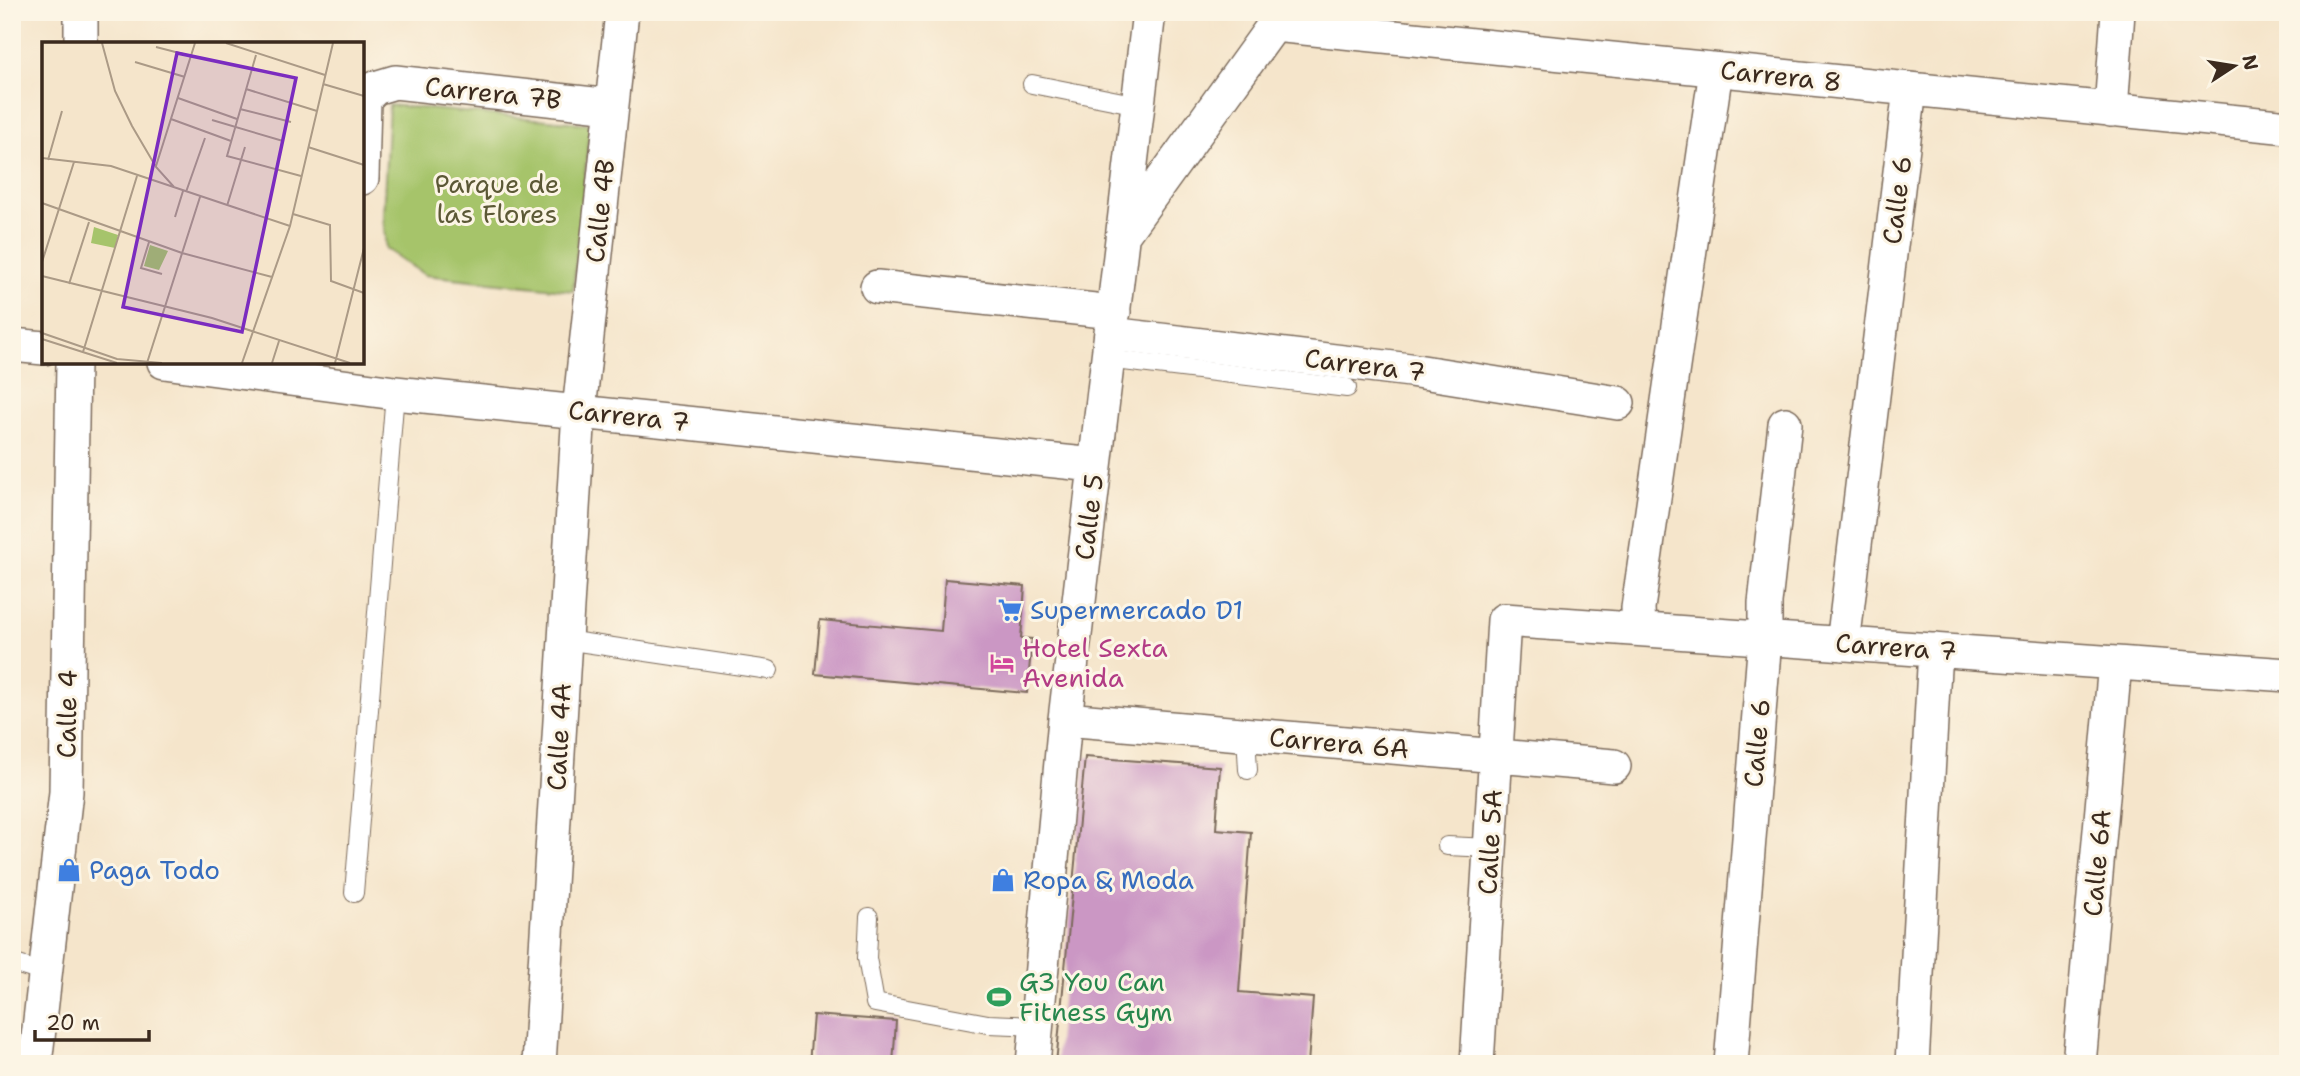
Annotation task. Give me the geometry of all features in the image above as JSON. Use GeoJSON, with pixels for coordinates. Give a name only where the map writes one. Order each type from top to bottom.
{"type":"FeatureCollection","features":[{"type":"Feature","properties":{"kind":"street"},"geometry":{"type":"LineString","coordinates":[[80,42],[81,12]]}},
{"type":"Feature","properties":{"kind":"street","name":"Calle 4B"},"geometry":{"type":"LineString","coordinates":[[579,411],[622,12]]}},
{"type":"Feature","properties":{"kind":"street","name":"Calle 5"},"geometry":{"type":"LineString","coordinates":[[1033,1064],[1065,719],[1149,12]]}},
{"type":"Feature","properties":{"kind":"street"},"geometry":{"type":"LineString","coordinates":[[2111,110],[2118,12]]}},
{"type":"Feature","properties":{"kind":"street"},"geometry":{"type":"LineString","coordinates":[[1122,235],[1280,19]]}},
{"type":"Feature","properties":{"kind":"street","name":"Carrera 8"},"geometry":{"type":"LineString","coordinates":[[1280,19],[1716,70],[2288,127]]}},
{"type":"Feature","properties":{"kind":"street"},"geometry":{"type":"LineString","coordinates":[[1639,629],[1638,608],[1716,70]]}},
{"type":"Feature","properties":{"kind":"street","name":"Carrera 7B"},"geometry":{"type":"LineString","coordinates":[[364,99],[375,88],[395,82],[611,106]]}},
{"type":"Feature","properties":{"kind":"street","name":"Calle 6"},"geometry":{"type":"LineString","coordinates":[[1843,643],[1910,89]]}},
{"type":"Feature","properties":{"kind":"street","name":"Carrera 7"},"geometry":{"type":"LineString","coordinates":[[877,287],[1111,335],[1410,370],[1618,403]]}},
{"type":"Feature","properties":{"kind":"street"},"geometry":{"type":"LineString","coordinates":[[12,345],[42,348]]}},
{"type":"Feature","properties":{"kind":"street","name":"Calle 4"},"geometry":{"type":"LineString","coordinates":[[35,1064],[66,792],[73,364]]}},
{"type":"Feature","properties":{"kind":"street","name":"Carrera 7"},"geometry":{"type":"LineString","coordinates":[[179,364],[395,393],[1095,465]]}},
{"type":"Feature","properties":{"kind":"street","name":"Calle 4A"},"geometry":{"type":"LineString","coordinates":[[539,1064],[579,411]]}},
{"type":"Feature","properties":{"kind":"street","name":"Calle 6"},"geometry":{"type":"LineString","coordinates":[[1731,1064],[1765,638],[1765,603],[1785,424]]}},
{"type":"Feature","properties":{"kind":"street","name":"Carrera 7"},"geometry":{"type":"LineString","coordinates":[[1504,620],[2288,675]]}},
{"type":"Feature","properties":{"kind":"street","name":"Calle 5A"},"geometry":{"type":"LineString","coordinates":[[1477,1064],[1504,620]]}},
{"type":"Feature","properties":{"kind":"street"},"geometry":{"type":"LineString","coordinates":[[1912,1064],[1935,650]]}},
{"type":"Feature","properties":{"kind":"street","name":"Calle 6A"},"geometry":{"type":"LineString","coordinates":[[2079,1064],[2115,663]]}},
{"type":"Feature","properties":{"kind":"street","name":"Carrera 6A"},"geometry":{"type":"LineString","coordinates":[[1065,719],[1614,766]]}},
{"type":"Feature","properties":{"kind":"lane"},"geometry":{"type":"LineString","coordinates":[[1032,84],[1138,104]]}},
{"type":"Feature","properties":{"kind":"lane"},"geometry":{"type":"LineString","coordinates":[[1111,335],[1347,388]]}},
{"type":"Feature","properties":{"kind":"lane"},"geometry":{"type":"LineString","coordinates":[[354,893],[395,393]]}},
{"type":"Feature","properties":{"kind":"lane"},"geometry":{"type":"LineString","coordinates":[[565,640],[769,670]]}},
{"type":"Feature","properties":{"kind":"lane"},"geometry":{"type":"LineString","coordinates":[[1246,735],[1248,769]]}},
{"type":"Feature","properties":{"kind":"lane"},"geometry":{"type":"LineString","coordinates":[[1447,846],[1490,848]]}},
{"type":"Feature","properties":{"kind":"lane"},"geometry":{"type":"LineString","coordinates":[[869,917],[867,958],[875,1003],[988,1024],[1036,1026]]}},
{"type":"Feature","properties":{"kind":"lane"},"geometry":{"type":"LineString","coordinates":[[12,963],[45,973]]}},
{"type":"Feature","properties":{"kind":"green space","name":"Parque de las Flores"},"geometry":{"type":"Polygon","coordinates":[[[389,105],[590,124],[573,291],[425,275],[386,249],[383,216],[389,105]]]}},
{"type":"Feature","properties":{"kind":"building"},"geometry":{"type":"Polygon","coordinates":[[[945,579],[1025,586],[1021,638],[1032,639],[1027,693],[815,674],[820,620],[941,631],[945,579]]]}},
{"type":"Feature","properties":{"kind":"building"},"geometry":{"type":"Polygon","coordinates":[[[1085,757],[1220,767],[1216,829],[1251,832],[1239,992],[1313,998],[1308,1064],[1056,1064],[1085,757]]]}},
{"type":"Feature","properties":{"kind":"building"},"geometry":{"type":"Polygon","coordinates":[[[813,1015],[896,1021],[893,1064],[809,1064],[813,1015]]]}},
{"type":"Feature","properties":{"kind":"place","name":"Supermercado D1"},"geometry":{"type":"Point","coordinates":[1010,610]}},
{"type":"Feature","properties":{"kind":"place","name":"Hotel Sexta Avenida"},"geometry":{"type":"Point","coordinates":[1002,663]}},
{"type":"Feature","properties":{"kind":"place","name":"Paga Todo"},"geometry":{"type":"Point","coordinates":[69,870]}},
{"type":"Feature","properties":{"kind":"place","name":"Ropa & Moda"},"geometry":{"type":"Point","coordinates":[1003,880]}},
{"type":"Feature","properties":{"kind":"place","name":"G3 You Can Fitness Gym"},"geometry":{"type":"Point","coordinates":[999,997]}}]}
